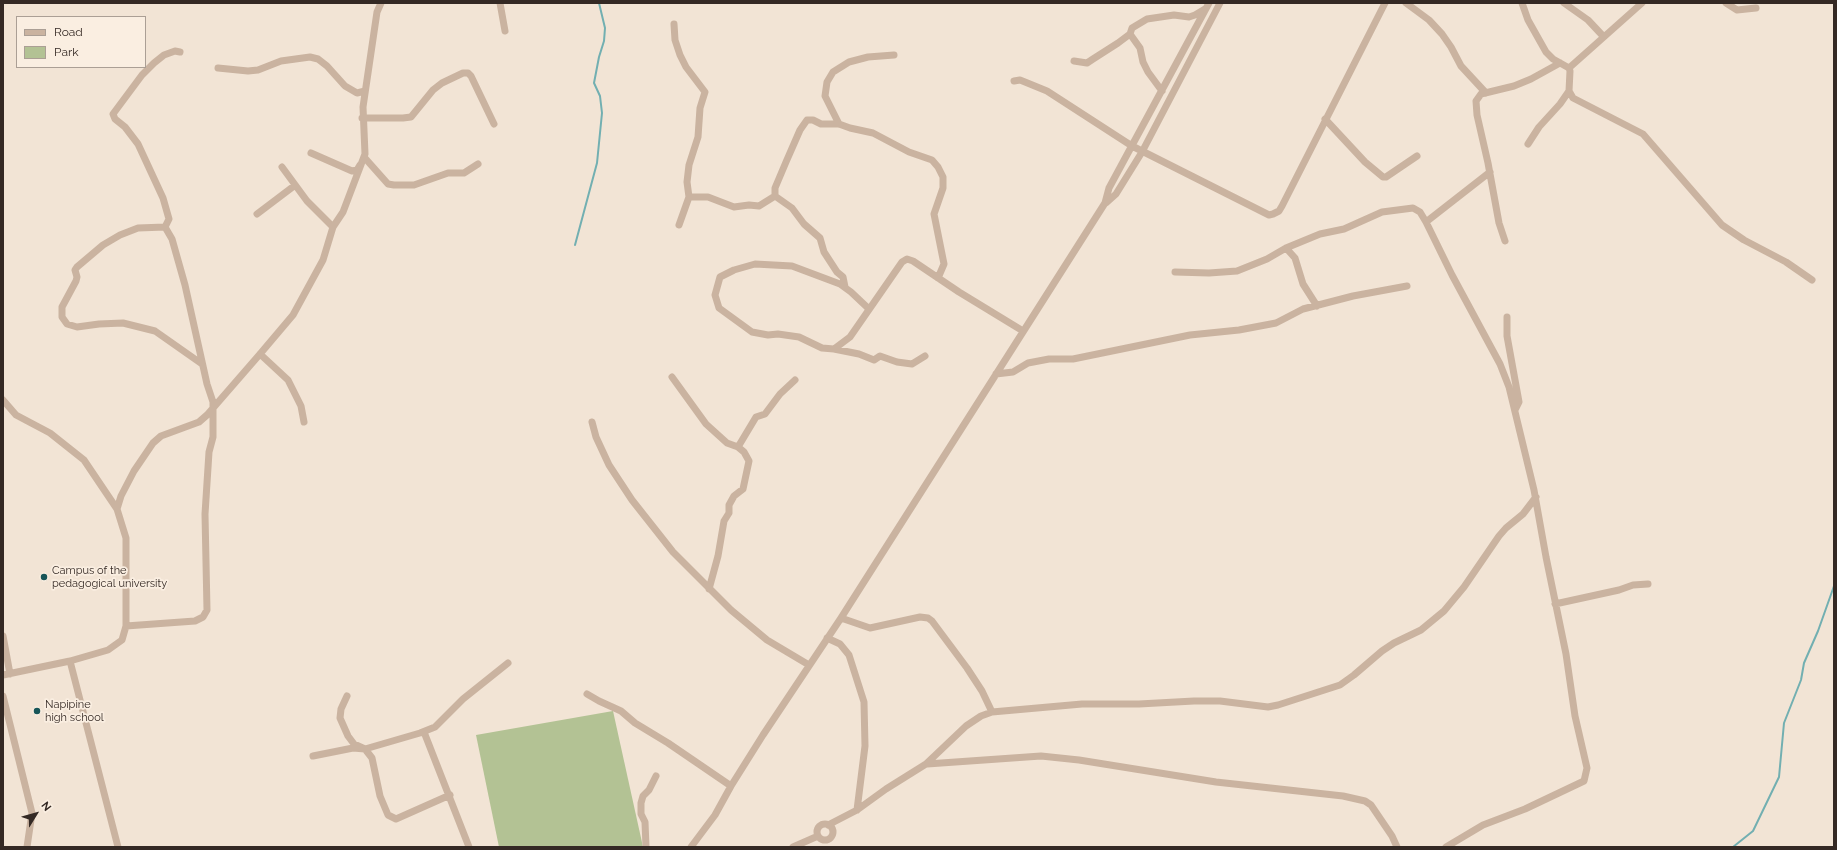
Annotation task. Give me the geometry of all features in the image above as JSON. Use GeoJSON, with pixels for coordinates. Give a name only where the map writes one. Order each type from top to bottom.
{"type":"FeatureCollection","features":[{"type":"Feature","properties":{"kind":"street"},"geometry":{"type":"LineString","coordinates":[[117,509],[121,496],[134,471],[153,443],[161,436],[199,422],[213,408],[293,315],[323,260],[333,227],[343,212],[357,180],[364,153],[362,118],[365,91],[378,12],[381,3]]}},
{"type":"Feature","properties":{"kind":"street"},"geometry":{"type":"LineString","coordinates":[[500,3],[505,31]]}},
{"type":"Feature","properties":{"kind":"street"},"geometry":{"type":"LineString","coordinates":[[691,847],[715,815],[731,786],[809,665],[842,618],[1023,331],[1106,203],[1116,194],[1142,152],[1165,110],[1220,3]]}},
{"type":"Feature","properties":{"kind":"street"},"geometry":{"type":"LineString","coordinates":[[1014,81],[1020,80],[1048,92],[1142,152],[1269,214],[1273,214],[1279,212],[1385,3]]}},
{"type":"Feature","properties":{"kind":"street"},"geometry":{"type":"LineString","coordinates":[[1406,3],[1429,20],[1442,34],[1461,66],[1486,92]]}},
{"type":"Feature","properties":{"kind":"street"},"geometry":{"type":"LineString","coordinates":[[1522,3],[1528,20],[1539,42],[1553,59],[1569,68],[1571,74],[1569,91],[1560,104],[1539,127],[1528,144]]}},
{"type":"Feature","properties":{"kind":"street"},"geometry":{"type":"LineString","coordinates":[[1564,3],[1588,20],[1603,36]]}},
{"type":"Feature","properties":{"kind":"street"},"geometry":{"type":"LineString","coordinates":[[1569,68],[1603,36],[1642,3]]}},
{"type":"Feature","properties":{"kind":"street"},"geometry":{"type":"LineString","coordinates":[[1726,3],[1737,10],[1756,8]]}},
{"type":"Feature","properties":{"kind":"street"},"geometry":{"type":"LineString","coordinates":[[1074,61],[1087,63],[1118,44],[1130,34],[1132,28],[1147,19],[1174,15],[1189,17],[1196,16],[1208,5]]}},
{"type":"Feature","properties":{"kind":"street"},"geometry":{"type":"LineString","coordinates":[[1106,203],[1109,188],[1208,5]]}},
{"type":"Feature","properties":{"kind":"street"},"geometry":{"type":"LineString","coordinates":[[674,24],[675,40],[680,55],[686,67],[705,92],[700,108],[698,137],[688,165],[687,182],[689,197],[679,225]]}},
{"type":"Feature","properties":{"kind":"street"},"geometry":{"type":"LineString","coordinates":[[1130,34],[1140,48],[1143,62],[1148,72],[1162,91]]}},
{"type":"Feature","properties":{"kind":"street"},"geometry":{"type":"LineString","coordinates":[[165,228],[168,220],[167,209],[158,186],[138,144],[125,127],[115,119],[113,114],[142,75],[154,63],[175,51],[180,52]]}},
{"type":"Feature","properties":{"kind":"street"},"geometry":{"type":"LineString","coordinates":[[839,124],[825,96],[827,82],[833,72],[849,62],[868,57],[894,55]]}},
{"type":"Feature","properties":{"kind":"street"},"geometry":{"type":"LineString","coordinates":[[218,68],[248,71],[258,70],[281,61],[310,57],[318,59],[327,66],[345,86],[357,93],[365,91]]}},
{"type":"Feature","properties":{"kind":"street"},"geometry":{"type":"LineString","coordinates":[[1505,241],[1499,223],[1490,172],[1476,115],[1476,101],[1481,94],[1514,86],[1531,79],[1560,63]]}},
{"type":"Feature","properties":{"kind":"street"},"geometry":{"type":"LineString","coordinates":[[362,118],[411,117],[433,90],[442,83],[463,73],[468,73],[471,76],[494,124]]}},
{"type":"Feature","properties":{"kind":"street"},"geometry":{"type":"LineString","coordinates":[[1569,91],[1570,95],[1575,100],[1643,134],[1710,214],[1732,233],[1786,262],[1812,280]]}},
{"type":"Feature","properties":{"kind":"street"},"geometry":{"type":"LineString","coordinates":[[1155,105],[1165,110]]}},
{"type":"Feature","properties":{"kind":"street"},"geometry":{"type":"LineString","coordinates":[[1325,119],[1365,162],[1385,178],[1417,156]]}},
{"type":"Feature","properties":{"kind":"street"},"geometry":{"type":"LineString","coordinates":[[775,196],[775,188],[804,123],[807,120],[812,120],[822,124],[839,124],[873,133],[909,152],[932,160],[938,166],[943,177],[943,188],[934,214],[944,264],[938,278]]}},
{"type":"Feature","properties":{"kind":"street"},"geometry":{"type":"LineString","coordinates":[[311,153],[352,171],[359,168],[364,153]]}},
{"type":"Feature","properties":{"kind":"street"},"geometry":{"type":"LineString","coordinates":[[364,153],[388,184],[394,185],[414,186],[448,173],[464,173],[478,164]]}},
{"type":"Feature","properties":{"kind":"street"},"geometry":{"type":"LineString","coordinates":[[282,167],[294,186],[319,215],[333,227]]}},
{"type":"Feature","properties":{"kind":"street"},"geometry":{"type":"LineString","coordinates":[[1426,222],[1490,172]]}},
{"type":"Feature","properties":{"kind":"street"},"geometry":{"type":"LineString","coordinates":[[257,214],[294,186]]}},
{"type":"Feature","properties":{"kind":"street"},"geometry":{"type":"LineString","coordinates":[[689,197],[708,197],[734,207],[749,205],[759,206],[775,196]]}},
{"type":"Feature","properties":{"kind":"street"},"geometry":{"type":"LineString","coordinates":[[775,196],[792,208],[804,224],[820,238],[824,252],[842,277],[844,287]]}},
{"type":"Feature","properties":{"kind":"street"},"geometry":{"type":"LineString","coordinates":[[1175,272],[1209,273],[1237,271],[1267,259],[1286,248],[1320,234],[1344,229],[1382,212],[1413,208],[1420,212],[1426,222],[1452,276],[1500,364],[1509,387],[1536,498],[1555,604],[1566,654],[1575,716],[1587,768],[1586,778],[1584,781],[1548,798],[1483,825],[1446,847]]}},
{"type":"Feature","properties":{"kind":"street"},"geometry":{"type":"LineString","coordinates":[[165,228],[138,228],[120,235],[103,245],[77,267],[75,270],[77,277],[76,281],[62,307],[62,316],[67,324],[78,327],[123,323],[155,331],[202,364]]}},
{"type":"Feature","properties":{"kind":"street"},"geometry":{"type":"LineString","coordinates":[[126,626],[195,621],[203,617],[206,610],[205,514],[209,452],[213,437],[213,408],[185,285],[172,239],[165,228]]}},
{"type":"Feature","properties":{"kind":"street"},"geometry":{"type":"LineString","coordinates":[[1286,248],[1295,258],[1303,284],[1317,306]]}},
{"type":"Feature","properties":{"kind":"street"},"geometry":{"type":"LineString","coordinates":[[834,349],[850,337],[902,262],[907,259],[913,261],[1023,331]]}},
{"type":"Feature","properties":{"kind":"street"},"geometry":{"type":"LineString","coordinates":[[868,309],[844,287],[798,268],[755,264],[734,270],[720,277],[715,295],[720,308],[752,332],[768,335],[778,334],[799,337],[822,348],[859,354],[874,360],[880,356],[897,362],[912,364],[921,360],[925,356]]}},
{"type":"Feature","properties":{"kind":"street"},"geometry":{"type":"LineString","coordinates":[[996,374],[1013,372],[1028,363],[1049,359],[1072,359],[1190,335],[1239,330],[1276,323],[1293,313],[1317,306],[1353,296],[1406,286]]}},
{"type":"Feature","properties":{"kind":"street"},"geometry":{"type":"LineString","coordinates":[[1507,317],[1507,336],[1519,402],[1514,410]]}},
{"type":"Feature","properties":{"kind":"street"},"geometry":{"type":"LineString","coordinates":[[260,354],[288,380],[301,406],[304,422]]}},
{"type":"Feature","properties":{"kind":"street"},"geometry":{"type":"LineString","coordinates":[[672,377],[714,432],[726,443],[738,447],[747,457],[749,466],[743,489],[734,496],[729,505],[729,513],[724,522],[718,556],[709,589]]}},
{"type":"Feature","properties":{"kind":"street"},"geometry":{"type":"LineString","coordinates":[[738,447],[756,417],[766,414],[780,394],[795,380]]}},
{"type":"Feature","properties":{"kind":"street"},"geometry":{"type":"LineString","coordinates":[[3,400],[16,415],[50,433],[84,460],[117,509],[126,538],[126,626],[122,640],[108,650],[70,661],[7,675],[3,636]]}},
{"type":"Feature","properties":{"kind":"street"},"geometry":{"type":"LineString","coordinates":[[592,422],[600,449],[624,488],[673,552],[730,610],[767,640],[809,665]]}},
{"type":"Feature","properties":{"kind":"street"},"geometry":{"type":"LineString","coordinates":[[818,836],[819,827],[825,824],[828,825],[857,810],[886,789],[926,764],[966,726],[981,716],[992,712],[1082,704],[1139,704],[1194,701],[1220,701],[1268,707],[1340,685],[1354,676],[1382,651],[1394,643],[1421,630],[1444,611],[1464,587],[1498,536],[1524,514],[1536,498]]}},
{"type":"Feature","properties":{"kind":"street"},"geometry":{"type":"LineString","coordinates":[[1555,604],[1619,590],[1633,584],[1648,584]]}},
{"type":"Feature","properties":{"kind":"street"},"geometry":{"type":"LineString","coordinates":[[842,618],[870,628],[920,617],[928,618],[932,621],[967,668],[982,691],[992,712]]}},
{"type":"Feature","properties":{"kind":"street"},"geometry":{"type":"LineString","coordinates":[[827,638],[840,644],[849,655],[864,702],[865,746],[857,810]]}},
{"type":"Feature","properties":{"kind":"street"},"geometry":{"type":"LineString","coordinates":[[70,661],[118,847]]}},
{"type":"Feature","properties":{"kind":"street"},"geometry":{"type":"LineString","coordinates":[[313,756],[353,748],[366,749],[424,732],[435,727],[463,699],[508,663]]}},
{"type":"Feature","properties":{"kind":"street"},"geometry":{"type":"LineString","coordinates":[[587,694],[621,711],[635,723],[668,743],[731,786]]}},
{"type":"Feature","properties":{"kind":"street"},"geometry":{"type":"LineString","coordinates":[[3,696],[32,813],[27,847]]}},
{"type":"Feature","properties":{"kind":"street"},"geometry":{"type":"LineString","coordinates":[[347,696],[341,709],[340,718],[348,736],[354,744],[366,749],[372,758],[380,796],[388,815],[396,819],[450,795]]}},
{"type":"Feature","properties":{"kind":"street"},"geometry":{"type":"LineString","coordinates":[[424,732],[450,795],[469,847]]}},
{"type":"Feature","properties":{"kind":"street"},"geometry":{"type":"LineString","coordinates":[[926,764],[1041,756],[1079,760],[1216,782],[1343,796],[1365,801],[1372,805],[1392,836],[1397,847]]}},
{"type":"Feature","properties":{"kind":"street"},"geometry":{"type":"LineString","coordinates":[[646,847],[645,822],[641,814],[640,803],[656,776]]}},
{"type":"Feature","properties":{"kind":"street"},"geometry":{"type":"LineString","coordinates":[[818,836],[828,843],[831,837],[832,828],[828,825]]}},
{"type":"Feature","properties":{"kind":"street"},"geometry":{"type":"LineString","coordinates":[[793,847],[818,836]]}},
{"type":"Feature","properties":{"kind":"green space"},"geometry":{"type":"Polygon","coordinates":[[[613,711],[643,847],[499,847],[476,735],[613,711]]]}},
{"type":"Feature","properties":{"kind":"waterway"},"geometry":{"type":"LineString","coordinates":[[575,245],[597,163],[602,113],[600,96],[594,83],[604,41],[605,28],[599,3]]}},
{"type":"Feature","properties":{"kind":"waterway"},"geometry":{"type":"LineString","coordinates":[[1733,847],[1753,831],[1779,777],[1784,723],[1801,680],[1804,663],[1818,631],[1834,586]]}},
{"type":"Feature","properties":{"kind":"place","name":"Campus of the pedagogical university"},"geometry":{"type":"Point","coordinates":[44,577]}},
{"type":"Feature","properties":{"kind":"place","name":"Napipine high school"},"geometry":{"type":"Point","coordinates":[37,711]}}]}
